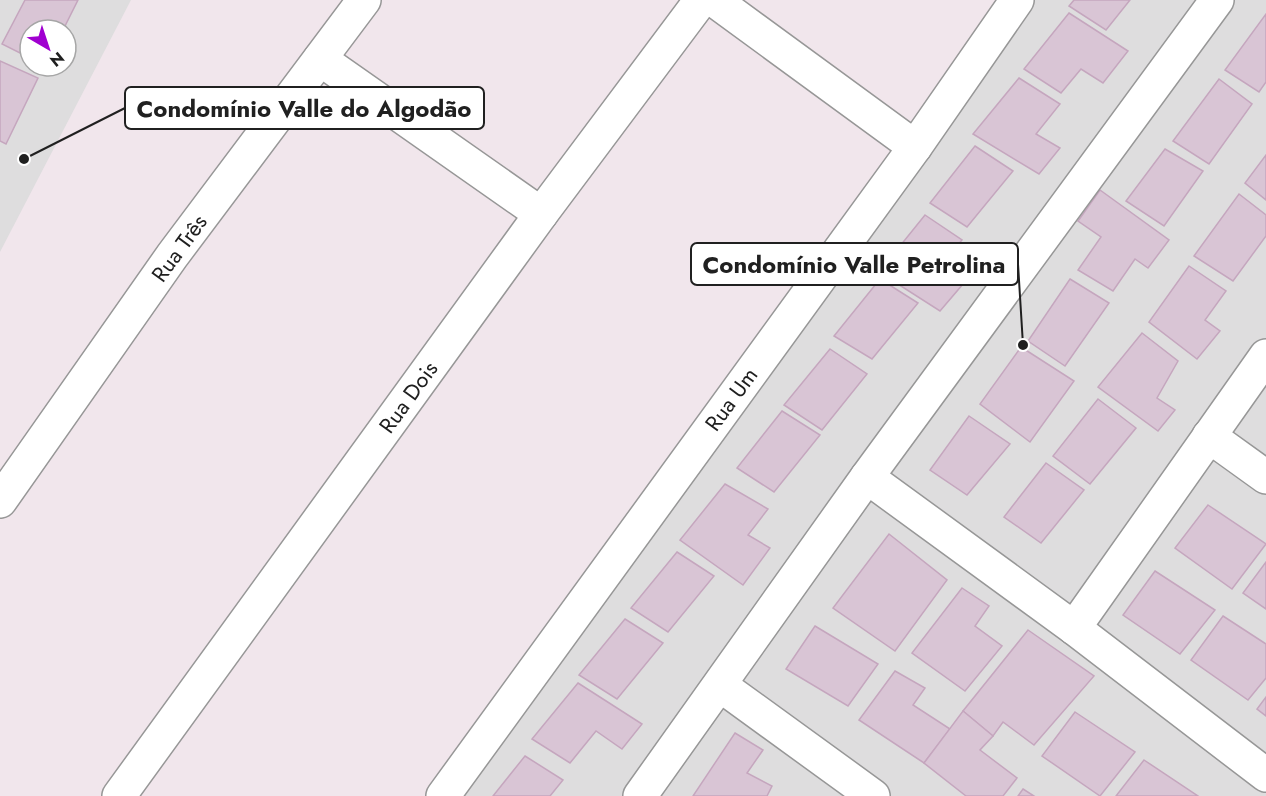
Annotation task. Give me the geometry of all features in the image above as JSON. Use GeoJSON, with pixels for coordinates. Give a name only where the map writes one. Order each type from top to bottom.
{"type":"FeatureCollection","features":[{"type":"Feature","properties":{"kind":"street","name":"Rua Três"},"geometry":{"type":"LineString","coordinates":[[0,501],[172,256],[364,0]]}},
{"type":"Feature","properties":{"kind":"street","name":"Rua Dois"},"geometry":{"type":"LineString","coordinates":[[119,796],[541,214],[700,0]]}},
{"type":"Feature","properties":{"kind":"street"},"geometry":{"type":"LineString","coordinates":[[714,0],[915,147]]}},
{"type":"Feature","properties":{"kind":"street","name":"Rua Um"},"geometry":{"type":"LineString","coordinates":[[443,796],[915,147],[1017,0]]}},
{"type":"Feature","properties":{"kind":"street"},"geometry":{"type":"LineString","coordinates":[[640,796],[867,477],[1217,0]]}},
{"type":"Feature","properties":{"kind":"street"},"geometry":{"type":"LineString","coordinates":[[320,60],[541,214]]}},
{"type":"Feature","properties":{"kind":"street"},"geometry":{"type":"LineString","coordinates":[[1074,628],[1266,356]]}},
{"type":"Feature","properties":{"kind":"street"},"geometry":{"type":"LineString","coordinates":[[1209,436],[1266,477]]}},
{"type":"Feature","properties":{"kind":"street"},"geometry":{"type":"LineString","coordinates":[[867,477],[1074,628],[1266,775]]}},
{"type":"Feature","properties":{"kind":"street"},"geometry":{"type":"LineString","coordinates":[[720,685],[873,796]]}},
{"type":"Feature","properties":{"kind":"shaded area"},"geometry":{"type":"Polygon","coordinates":[[[0,0],[131,0],[0,252],[0,0]]]}},
{"type":"Feature","properties":{"kind":"shaded area"},"geometry":{"type":"Polygon","coordinates":[[[1019,0],[1266,0],[1266,796],[460,796],[1019,0]]]}},
{"type":"Feature","properties":{"kind":"building"},"geometry":{"type":"Polygon","coordinates":[[[25,0],[78,0],[69,18],[18,18],[18,52],[2,44],[25,0]]]}},
{"type":"Feature","properties":{"kind":"building"},"geometry":{"type":"Polygon","coordinates":[[[1074,0],[1130,0],[1106,30],[1069,6],[1074,0]]]}},
{"type":"Feature","properties":{"kind":"building"},"geometry":{"type":"Polygon","coordinates":[[[1069,13],[1128,51],[1103,83],[1081,69],[1061,93],[1024,69],[1069,13]]]}},
{"type":"Feature","properties":{"kind":"building"},"geometry":{"type":"Polygon","coordinates":[[[1266,14],[1266,82],[1259,92],[1225,70],[1266,14]]]}},
{"type":"Feature","properties":{"kind":"building"},"geometry":{"type":"Polygon","coordinates":[[[0,61],[18,69],[18,78],[38,78],[6,144],[0,141],[0,61]]]}},
{"type":"Feature","properties":{"kind":"building"},"geometry":{"type":"Polygon","coordinates":[[[1019,78],[1060,104],[1036,134],[1060,148],[1039,174],[973,134],[1019,78]]]}},
{"type":"Feature","properties":{"kind":"building"},"geometry":{"type":"Polygon","coordinates":[[[1219,79],[1252,104],[1209,164],[1173,141],[1219,79]]]}},
{"type":"Feature","properties":{"kind":"building"},"geometry":{"type":"Polygon","coordinates":[[[975,146],[1013,171],[967,227],[930,203],[975,146]]]}},
{"type":"Feature","properties":{"kind":"building"},"geometry":{"type":"Polygon","coordinates":[[[1165,149],[1203,171],[1164,226],[1126,201],[1165,149]]]}},
{"type":"Feature","properties":{"kind":"building"},"geometry":{"type":"Polygon","coordinates":[[[1266,155],[1266,200],[1245,183],[1266,155]]]}},
{"type":"Feature","properties":{"kind":"building"},"geometry":{"type":"Polygon","coordinates":[[[1100,190],[1169,240],[1148,268],[1135,259],[1113,291],[1078,270],[1101,237],[1078,221],[1100,190]]]}},
{"type":"Feature","properties":{"kind":"building"},"geometry":{"type":"Polygon","coordinates":[[[1239,194],[1266,215],[1266,236],[1233,281],[1194,256],[1239,194]]]}},
{"type":"Feature","properties":{"kind":"building"},"geometry":{"type":"Polygon","coordinates":[[[925,215],[962,240],[940,266],[963,284],[940,311],[879,272],[925,215]]]}},
{"type":"Feature","properties":{"kind":"building"},"geometry":{"type":"Polygon","coordinates":[[[1189,266],[1226,291],[1205,320],[1220,331],[1197,359],[1149,322],[1189,266]]]}},
{"type":"Feature","properties":{"kind":"building"},"geometry":{"type":"Polygon","coordinates":[[[880,279],[918,303],[872,359],[834,336],[880,279]]]}},
{"type":"Feature","properties":{"kind":"building"},"geometry":{"type":"Polygon","coordinates":[[[1070,279],[1109,303],[1065,366],[1028,341],[1070,279]]]}},
{"type":"Feature","properties":{"kind":"building"},"geometry":{"type":"Polygon","coordinates":[[[1142,333],[1178,361],[1157,398],[1175,410],[1158,431],[1098,387],[1142,333]]]}},
{"type":"Feature","properties":{"kind":"building"},"geometry":{"type":"Polygon","coordinates":[[[1021,347],[1074,381],[1030,442],[980,404],[1021,347]]]}},
{"type":"Feature","properties":{"kind":"building"},"geometry":{"type":"Polygon","coordinates":[[[830,349],[867,374],[822,430],[784,405],[830,349]]]}},
{"type":"Feature","properties":{"kind":"building"},"geometry":{"type":"Polygon","coordinates":[[[1098,399],[1136,428],[1090,484],[1053,456],[1098,399]]]}},
{"type":"Feature","properties":{"kind":"building"},"geometry":{"type":"Polygon","coordinates":[[[782,411],[820,435],[774,492],[737,468],[782,411]]]}},
{"type":"Feature","properties":{"kind":"building"},"geometry":{"type":"Polygon","coordinates":[[[969,416],[1010,444],[967,495],[930,470],[969,416]]]}},
{"type":"Feature","properties":{"kind":"building"},"geometry":{"type":"Polygon","coordinates":[[[1046,463],[1084,490],[1041,543],[1004,517],[1046,463]]]}},
{"type":"Feature","properties":{"kind":"building"},"geometry":{"type":"Polygon","coordinates":[[[725,484],[768,509],[748,535],[770,548],[743,585],[680,540],[725,484]]]}},
{"type":"Feature","properties":{"kind":"building"},"geometry":{"type":"Polygon","coordinates":[[[1208,505],[1266,544],[1232,589],[1175,548],[1208,505]]]}},
{"type":"Feature","properties":{"kind":"building"},"geometry":{"type":"Polygon","coordinates":[[[889,534],[947,580],[895,651],[833,608],[889,534]]]}},
{"type":"Feature","properties":{"kind":"building"},"geometry":{"type":"Polygon","coordinates":[[[677,552],[714,576],[668,632],[631,608],[677,552]]]}},
{"type":"Feature","properties":{"kind":"building"},"geometry":{"type":"Polygon","coordinates":[[[1266,562],[1266,609],[1243,593],[1266,562]]]}},
{"type":"Feature","properties":{"kind":"building"},"geometry":{"type":"Polygon","coordinates":[[[1155,571],[1215,610],[1180,654],[1123,615],[1155,571]]]}},
{"type":"Feature","properties":{"kind":"building"},"geometry":{"type":"Polygon","coordinates":[[[962,588],[989,606],[975,626],[1002,646],[965,691],[912,653],[962,588]]]}},
{"type":"Feature","properties":{"kind":"building"},"geometry":{"type":"Polygon","coordinates":[[[1223,616],[1266,644],[1266,678],[1248,700],[1191,660],[1223,616]]]}},
{"type":"Feature","properties":{"kind":"building"},"geometry":{"type":"Polygon","coordinates":[[[625,619],[663,643],[617,699],[579,675],[625,619]]]}},
{"type":"Feature","properties":{"kind":"building"},"geometry":{"type":"Polygon","coordinates":[[[815,626],[878,664],[848,706],[786,669],[815,626]]]}},
{"type":"Feature","properties":{"kind":"building"},"geometry":{"type":"Polygon","coordinates":[[[1028,630],[1094,676],[1034,745],[1003,722],[993,736],[963,711],[1028,630]]]}},
{"type":"Feature","properties":{"kind":"building"},"geometry":{"type":"Polygon","coordinates":[[[895,671],[925,688],[913,705],[950,729],[924,763],[859,720],[895,671]]]}},
{"type":"Feature","properties":{"kind":"building"},"geometry":{"type":"Polygon","coordinates":[[[578,683],[642,724],[622,749],[596,731],[570,763],[532,739],[578,683]]]}},
{"type":"Feature","properties":{"kind":"building"},"geometry":{"type":"Polygon","coordinates":[[[1266,697],[1266,716],[1257,709],[1266,697]]]}},
{"type":"Feature","properties":{"kind":"building"},"geometry":{"type":"Polygon","coordinates":[[[963,711],[993,736],[980,750],[1017,778],[1003,796],[966,796],[924,763],[963,711]]]}},
{"type":"Feature","properties":{"kind":"building"},"geometry":{"type":"Polygon","coordinates":[[[1075,712],[1135,752],[1100,796],[1042,756],[1075,712]]]}},
{"type":"Feature","properties":{"kind":"building"},"geometry":{"type":"Polygon","coordinates":[[[735,733],[763,750],[747,773],[772,786],[767,796],[693,796],[735,733]]]}},
{"type":"Feature","properties":{"kind":"building"},"geometry":{"type":"Polygon","coordinates":[[[525,756],[563,780],[550,796],[493,796],[525,756]]]}},
{"type":"Feature","properties":{"kind":"building"},"geometry":{"type":"Polygon","coordinates":[[[1144,760],[1198,796],[1116,796],[1144,760]]]}},
{"type":"Feature","properties":{"kind":"building"},"geometry":{"type":"Polygon","coordinates":[[[1023,789],[1034,796],[1018,796],[1023,789]]]}},
{"type":"Feature","properties":{"kind":"place","name":"Condomínio Valle do Algodão"},"geometry":{"type":"Point","coordinates":[24,159]}},
{"type":"Feature","properties":{"kind":"place","name":"Condomínio Valle Petrolina"},"geometry":{"type":"Point","coordinates":[1023,345]}}]}
